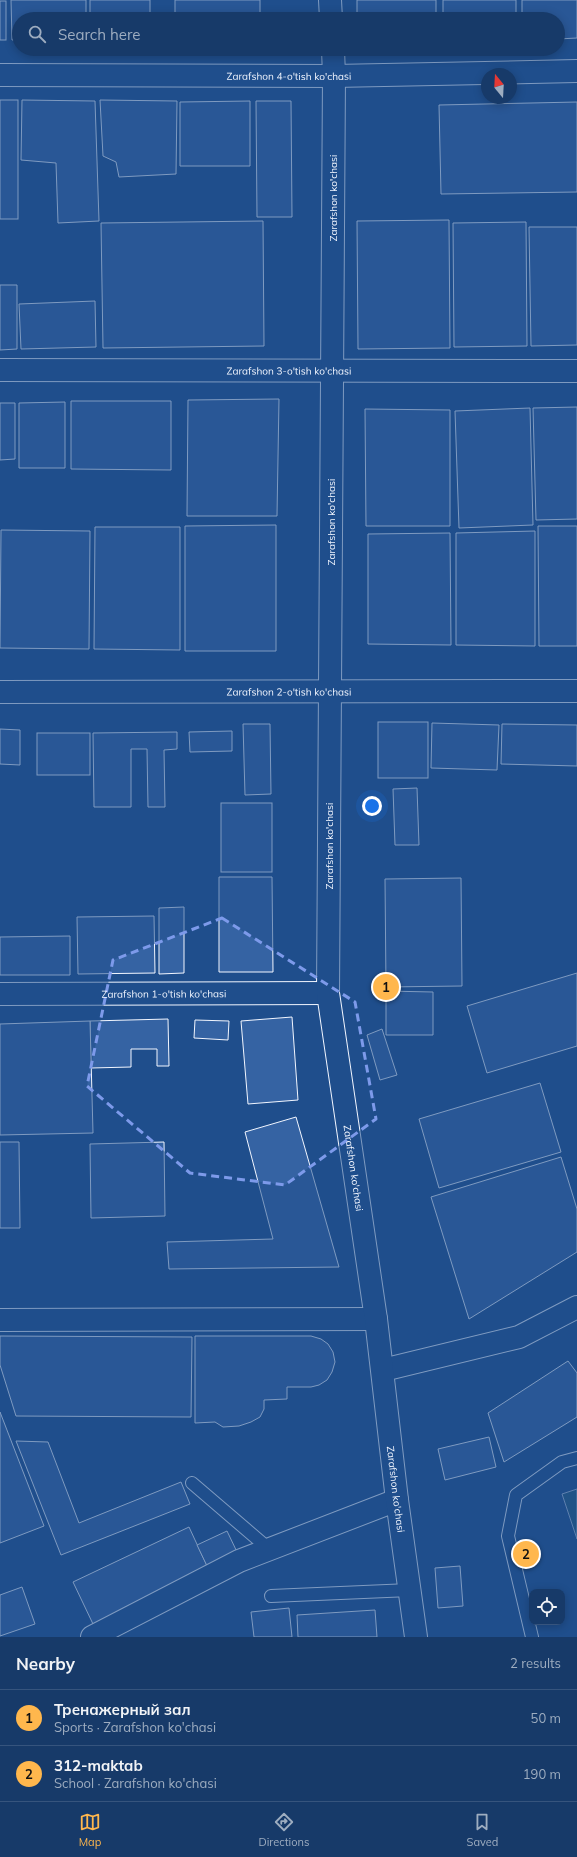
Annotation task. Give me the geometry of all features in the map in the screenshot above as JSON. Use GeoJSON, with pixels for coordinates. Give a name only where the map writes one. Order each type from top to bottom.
{"type":"FeatureCollection","features":[{"type":"Feature","properties":{"kind":"street"},"geometry":{"type":"LineString","coordinates":[[330,0],[331,12]]}},
{"type":"Feature","properties":{"kind":"street","name":"Zarafshon ko'chasi"},"geometry":{"type":"LineString","coordinates":[[333,56],[328,993],[383,1370],[397,1500],[416,1637]]}},
{"type":"Feature","properties":{"kind":"street","name":"Zarafshon 4-o'tish ko'chasi"},"geometry":{"type":"LineString","coordinates":[[0,75],[334,76],[577,71]]}},
{"type":"Feature","properties":{"kind":"street","name":"Zarafshon 3-o'tish ko'chasi"},"geometry":{"type":"LineString","coordinates":[[0,370],[577,371]]}},
{"type":"Feature","properties":{"kind":"street","name":"Zarafshon 2-o'tish ko'chasi"},"geometry":{"type":"LineString","coordinates":[[0,692],[577,691]]}},
{"type":"Feature","properties":{"kind":"street","name":"Zarafshon 1-o'tish ko'chasi"},"geometry":{"type":"LineString","coordinates":[[0,994],[328,993]]}},
{"type":"Feature","properties":{"kind":"street"},"geometry":{"type":"LineString","coordinates":[[383,1370],[519,1337],[577,1307]]}},
{"type":"Feature","properties":{"kind":"street"},"geometry":{"type":"LineString","coordinates":[[0,1320],[376,1319]]}},
{"type":"Feature","properties":{"kind":"street"},"geometry":{"type":"LineString","coordinates":[[92,1637],[239,1561],[397,1500]]}},
{"type":"Feature","properties":{"kind":"lane"},"geometry":{"type":"LineString","coordinates":[[532,1637],[508,1536],[516,1495],[562,1462],[577,1458]]}},
{"type":"Feature","properties":{"kind":"lane"},"geometry":{"type":"LineString","coordinates":[[192,1483],[269,1550]]}},
{"type":"Feature","properties":{"kind":"lane"},"geometry":{"type":"LineString","coordinates":[[271,1596],[410,1590]]}},
{"type":"Feature","properties":{"kind":"highlighted area"},"geometry":{"type":"Polygon","coordinates":[[[222,918],[355,1002],[376,1119],[285,1185],[190,1173],[87,1086],[113,960],[222,918]]]}},
{"type":"Feature","properties":{"kind":"shaded area"},"geometry":{"type":"Polygon","coordinates":[[[577,1489],[577,1539],[562,1494],[577,1489]]]}},
{"type":"Feature","properties":{"kind":"building"},"geometry":{"type":"Polygon","coordinates":[[[11,0],[86,0],[86,12],[12,12],[12,40],[11,0]]]}},
{"type":"Feature","properties":{"kind":"building"},"geometry":{"type":"Polygon","coordinates":[[[90,0],[150,0],[150,12],[90,12],[90,0]]]}},
{"type":"Feature","properties":{"kind":"building"},"geometry":{"type":"Polygon","coordinates":[[[175,0],[260,0],[260,12],[175,12],[175,0]]]}},
{"type":"Feature","properties":{"kind":"building"},"geometry":{"type":"Polygon","coordinates":[[[357,0],[436,0],[436,12],[357,12],[357,0]]]}},
{"type":"Feature","properties":{"kind":"building"},"geometry":{"type":"Polygon","coordinates":[[[443,0],[516,0],[516,12],[443,12],[443,0]]]}},
{"type":"Feature","properties":{"kind":"building"},"geometry":{"type":"Polygon","coordinates":[[[522,0],[577,0],[577,38],[565,39],[565,12],[522,12],[522,0]]]}},
{"type":"Feature","properties":{"kind":"building"},"geometry":{"type":"Polygon","coordinates":[[[0,1],[6,1],[6,40],[0,40],[0,1]]]}},
{"type":"Feature","properties":{"kind":"building"},"geometry":{"type":"Polygon","coordinates":[[[0,100],[18,100],[18,219],[0,219],[0,100]]]}},
{"type":"Feature","properties":{"kind":"building"},"geometry":{"type":"Polygon","coordinates":[[[22,100],[95,101],[99,221],[58,223],[56,163],[21,160],[22,100]]]}},
{"type":"Feature","properties":{"kind":"building"},"geometry":{"type":"Polygon","coordinates":[[[100,100],[177,101],[176,174],[119,177],[116,162],[103,156],[100,100]]]}},
{"type":"Feature","properties":{"kind":"building"},"geometry":{"type":"Polygon","coordinates":[[[250,101],[250,166],[180,166],[180,102],[250,101]]]}},
{"type":"Feature","properties":{"kind":"building"},"geometry":{"type":"Polygon","coordinates":[[[256,101],[291,101],[292,217],[257,217],[256,101]]]}},
{"type":"Feature","properties":{"kind":"building"},"geometry":{"type":"Polygon","coordinates":[[[577,102],[577,192],[441,194],[439,105],[577,102]]]}},
{"type":"Feature","properties":{"kind":"building"},"geometry":{"type":"Polygon","coordinates":[[[449,220],[450,348],[358,349],[357,221],[449,220]]]}},
{"type":"Feature","properties":{"kind":"building"},"geometry":{"type":"Polygon","coordinates":[[[263,221],[264,346],[103,348],[101,223],[263,221]]]}},
{"type":"Feature","properties":{"kind":"building"},"geometry":{"type":"Polygon","coordinates":[[[526,222],[527,346],[454,347],[453,223],[526,222]]]}},
{"type":"Feature","properties":{"kind":"building"},"geometry":{"type":"Polygon","coordinates":[[[529,227],[577,227],[577,345],[531,346],[529,227]]]}},
{"type":"Feature","properties":{"kind":"building"},"geometry":{"type":"Polygon","coordinates":[[[0,285],[17,285],[17,349],[0,350],[0,285]]]}},
{"type":"Feature","properties":{"kind":"building"},"geometry":{"type":"Polygon","coordinates":[[[95,301],[96,347],[21,349],[19,304],[95,301]]]}},
{"type":"Feature","properties":{"kind":"building"},"geometry":{"type":"Polygon","coordinates":[[[279,399],[277,516],[187,516],[188,400],[279,399]]]}},
{"type":"Feature","properties":{"kind":"building"},"geometry":{"type":"Polygon","coordinates":[[[71,401],[171,401],[171,470],[71,469],[71,401]]]}},
{"type":"Feature","properties":{"kind":"building"},"geometry":{"type":"Polygon","coordinates":[[[65,402],[65,468],[19,468],[19,403],[65,402]]]}},
{"type":"Feature","properties":{"kind":"building"},"geometry":{"type":"Polygon","coordinates":[[[0,403],[15,403],[15,459],[0,460],[0,403]]]}},
{"type":"Feature","properties":{"kind":"building"},"geometry":{"type":"Polygon","coordinates":[[[577,407],[577,519],[536,520],[533,408],[577,407]]]}},
{"type":"Feature","properties":{"kind":"building"},"geometry":{"type":"Polygon","coordinates":[[[530,408],[533,525],[459,528],[455,411],[530,408]]]}},
{"type":"Feature","properties":{"kind":"building"},"geometry":{"type":"Polygon","coordinates":[[[365,409],[450,410],[450,526],[366,526],[365,409]]]}},
{"type":"Feature","properties":{"kind":"building"},"geometry":{"type":"Polygon","coordinates":[[[276,525],[276,651],[185,651],[185,526],[276,525]]]}},
{"type":"Feature","properties":{"kind":"building"},"geometry":{"type":"Polygon","coordinates":[[[538,526],[577,526],[577,646],[539,646],[538,526]]]}},
{"type":"Feature","properties":{"kind":"building"},"geometry":{"type":"Polygon","coordinates":[[[95,527],[180,527],[180,650],[94,649],[95,527]]]}},
{"type":"Feature","properties":{"kind":"building"},"geometry":{"type":"Polygon","coordinates":[[[1,530],[90,531],[89,649],[0,648],[1,530]]]}},
{"type":"Feature","properties":{"kind":"building"},"geometry":{"type":"Polygon","coordinates":[[[535,531],[535,646],[456,645],[456,533],[535,531]]]}},
{"type":"Feature","properties":{"kind":"building"},"geometry":{"type":"Polygon","coordinates":[[[450,533],[451,645],[368,644],[368,534],[450,533]]]}},
{"type":"Feature","properties":{"kind":"building"},"geometry":{"type":"Polygon","coordinates":[[[378,722],[428,722],[428,778],[378,778],[378,722]]]}},
{"type":"Feature","properties":{"kind":"building"},"geometry":{"type":"Polygon","coordinates":[[[432,723],[499,725],[497,770],[431,768],[432,723]]]}},
{"type":"Feature","properties":{"kind":"building"},"geometry":{"type":"Polygon","coordinates":[[[243,724],[270,724],[271,794],[245,795],[243,724]]]}},
{"type":"Feature","properties":{"kind":"building"},"geometry":{"type":"Polygon","coordinates":[[[502,724],[577,725],[577,766],[501,764],[502,724]]]}},
{"type":"Feature","properties":{"kind":"building"},"geometry":{"type":"Polygon","coordinates":[[[0,729],[20,730],[20,765],[0,764],[0,729]]]}},
{"type":"Feature","properties":{"kind":"building"},"geometry":{"type":"Polygon","coordinates":[[[232,731],[232,751],[190,752],[189,732],[232,731]]]}},
{"type":"Feature","properties":{"kind":"building"},"geometry":{"type":"Polygon","coordinates":[[[177,732],[177,749],[164,750],[165,807],[148,807],[147,749],[131,749],[131,807],[94,807],[93,733],[177,732]]]}},
{"type":"Feature","properties":{"kind":"building"},"geometry":{"type":"Polygon","coordinates":[[[37,733],[90,733],[90,775],[37,775],[37,733]]]}},
{"type":"Feature","properties":{"kind":"building"},"geometry":{"type":"Polygon","coordinates":[[[417,788],[419,845],[395,845],[393,789],[417,788]]]}},
{"type":"Feature","properties":{"kind":"building"},"geometry":{"type":"Polygon","coordinates":[[[221,803],[272,803],[272,872],[221,872],[221,803]]]}},
{"type":"Feature","properties":{"kind":"building"},"geometry":{"type":"Polygon","coordinates":[[[219,877],[272,877],[273,972],[219,972],[219,877]]]}},
{"type":"Feature","properties":{"kind":"building"},"geometry":{"type":"Polygon","coordinates":[[[461,878],[462,986],[386,987],[385,879],[461,878]]]}},
{"type":"Feature","properties":{"kind":"building"},"geometry":{"type":"Polygon","coordinates":[[[184,907],[184,973],[159,974],[159,908],[184,907]]]}},
{"type":"Feature","properties":{"kind":"building"},"geometry":{"type":"Polygon","coordinates":[[[154,916],[155,973],[78,974],[77,917],[154,916]]]}},
{"type":"Feature","properties":{"kind":"building"},"geometry":{"type":"Polygon","coordinates":[[[70,936],[70,975],[0,975],[0,937],[70,936]]]}},
{"type":"Feature","properties":{"kind":"building"},"geometry":{"type":"Polygon","coordinates":[[[577,973],[577,1046],[487,1073],[467,1006],[577,973]]]}},
{"type":"Feature","properties":{"kind":"building"},"geometry":{"type":"Polygon","coordinates":[[[386,991],[433,992],[433,1035],[386,1035],[386,991]]]}},
{"type":"Feature","properties":{"kind":"building"},"geometry":{"type":"Polygon","coordinates":[[[292,1017],[298,1100],[248,1104],[241,1021],[292,1017]]]}},
{"type":"Feature","properties":{"kind":"building"},"geometry":{"type":"Polygon","coordinates":[[[168,1019],[169,1066],[157,1066],[157,1049],[131,1049],[131,1067],[91,1068],[90,1021],[168,1019]]]}},
{"type":"Feature","properties":{"kind":"building"},"geometry":{"type":"Polygon","coordinates":[[[195,1020],[229,1021],[228,1040],[194,1038],[195,1020]]]}},
{"type":"Feature","properties":{"kind":"building"},"geometry":{"type":"Polygon","coordinates":[[[90,1021],[93,1133],[0,1135],[0,1024],[90,1021]]]}},
{"type":"Feature","properties":{"kind":"building"},"geometry":{"type":"Polygon","coordinates":[[[382,1029],[397,1075],[380,1080],[367,1035],[382,1029]]]}},
{"type":"Feature","properties":{"kind":"building"},"geometry":{"type":"Polygon","coordinates":[[[540,1083],[561,1152],[439,1188],[419,1119],[540,1083]]]}},
{"type":"Feature","properties":{"kind":"building"},"geometry":{"type":"Polygon","coordinates":[[[296,1117],[339,1267],[169,1269],[167,1242],[273,1239],[245,1132],[296,1117]]]}},
{"type":"Feature","properties":{"kind":"building"},"geometry":{"type":"Polygon","coordinates":[[[0,1142],[19,1142],[20,1228],[0,1228],[0,1142]]]}},
{"type":"Feature","properties":{"kind":"building"},"geometry":{"type":"Polygon","coordinates":[[[164,1142],[165,1216],[91,1218],[90,1144],[164,1142]]]}},
{"type":"Feature","properties":{"kind":"building"},"geometry":{"type":"Polygon","coordinates":[[[561,1157],[577,1209],[577,1252],[469,1319],[431,1197],[561,1157]]]}},
{"type":"Feature","properties":{"kind":"building"},"geometry":{"type":"Polygon","coordinates":[[[0,1336],[192,1337],[191,1417],[16,1416],[0,1365],[0,1336]]]}},
{"type":"Feature","properties":{"kind":"building"},"geometry":{"type":"Polygon","coordinates":[[[195,1336],[311,1336],[321,1339],[328,1344],[333,1352],[335,1362],[332,1372],[327,1380],[319,1385],[311,1387],[287,1387],[287,1399],[264,1400],[264,1409],[260,1417],[251,1422],[239,1426],[223,1427],[215,1422],[195,1423],[195,1336]]]}},
{"type":"Feature","properties":{"kind":"building"},"geometry":{"type":"Polygon","coordinates":[[[568,1361],[577,1373],[577,1417],[504,1462],[488,1413],[568,1361]]]}},
{"type":"Feature","properties":{"kind":"building"},"geometry":{"type":"Polygon","coordinates":[[[0,1412],[44,1526],[0,1543],[0,1412]]]}},
{"type":"Feature","properties":{"kind":"building"},"geometry":{"type":"Polygon","coordinates":[[[489,1437],[496,1467],[445,1480],[438,1449],[489,1437]]]}},
{"type":"Feature","properties":{"kind":"building"},"geometry":{"type":"Polygon","coordinates":[[[16,1441],[48,1442],[79,1523],[181,1482],[190,1504],[61,1555],[16,1441]]]}},
{"type":"Feature","properties":{"kind":"building"},"geometry":{"type":"Polygon","coordinates":[[[189,1527],[208,1568],[93,1624],[73,1582],[189,1527]]]}},
{"type":"Feature","properties":{"kind":"building"},"geometry":{"type":"Polygon","coordinates":[[[227,1531],[238,1554],[208,1568],[197,1545],[227,1531]]]}},
{"type":"Feature","properties":{"kind":"building"},"geometry":{"type":"Polygon","coordinates":[[[460,1566],[463,1606],[438,1608],[435,1568],[460,1566]]]}},
{"type":"Feature","properties":{"kind":"building"},"geometry":{"type":"Polygon","coordinates":[[[22,1587],[35,1624],[0,1636],[0,1595],[22,1587]]]}},
{"type":"Feature","properties":{"kind":"building"},"geometry":{"type":"Polygon","coordinates":[[[289,1608],[292,1637],[254,1637],[251,1612],[289,1608]]]}},
{"type":"Feature","properties":{"kind":"building"},"geometry":{"type":"Polygon","coordinates":[[[375,1610],[377,1637],[298,1637],[297,1615],[375,1610]]]}},
{"type":"Feature","properties":{"kind":"place","name":"Тренажерный зал"},"geometry":{"type":"Point","coordinates":[386,987]}},
{"type":"Feature","properties":{"kind":"place","name":"312-maktab"},"geometry":{"type":"Point","coordinates":[526,1554]}}]}
